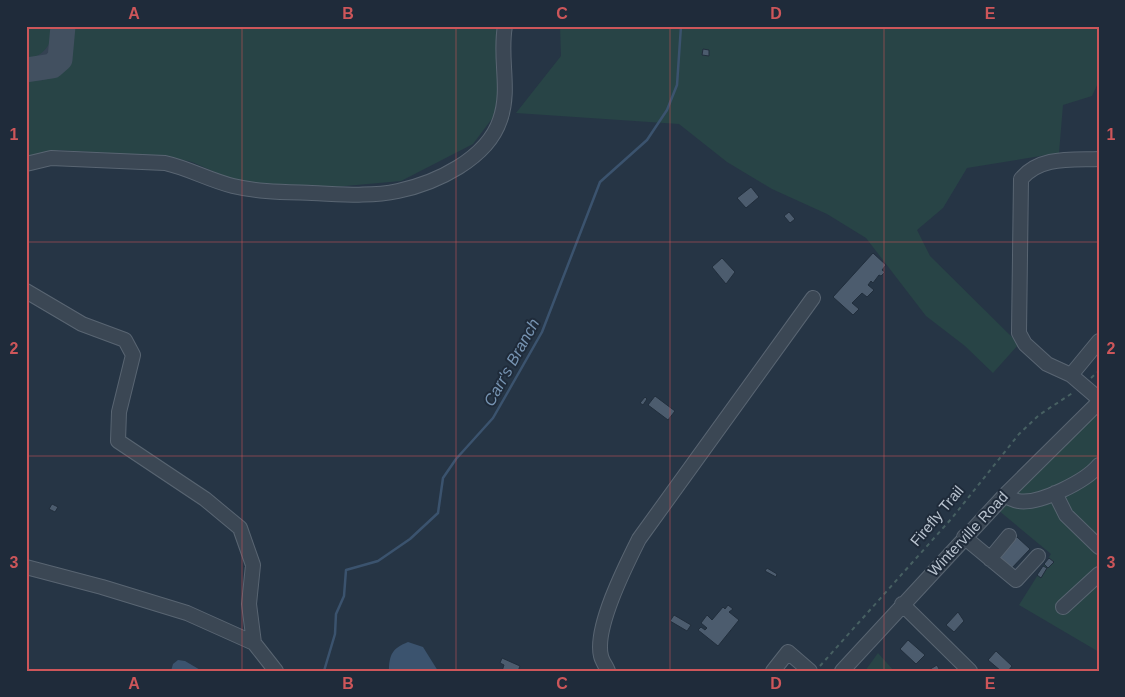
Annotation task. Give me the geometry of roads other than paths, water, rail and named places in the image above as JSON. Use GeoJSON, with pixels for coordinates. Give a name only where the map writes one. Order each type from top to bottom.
{"type":"FeatureCollection","features":[{"type":"Feature","properties":{"kind":"street"},"geometry":{"type":"LineString","coordinates":[[26,164],[51,158],[164,163],[179,166],[232,186],[266,191],[358,195],[398,191],[435,179],[467,161],[486,143],[500,122],[506,96],[505,26]]}},
{"type":"Feature","properties":{"kind":"street"},"geometry":{"type":"LineString","coordinates":[[1099,159],[1052,161],[1036,166],[1021,179],[1019,333],[1025,344],[1047,364],[1071,375],[1099,401]]}},
{"type":"Feature","properties":{"kind":"street"},"geometry":{"type":"LineString","coordinates":[[26,291],[82,324],[125,340],[133,355],[119,412],[118,441],[205,498],[240,528],[253,565],[249,604],[254,643]]}},
{"type":"Feature","properties":{"kind":"street"},"geometry":{"type":"LineString","coordinates":[[608,671],[601,656],[602,634],[618,582],[639,539],[813,298]]}},
{"type":"Feature","properties":{"kind":"street"},"geometry":{"type":"LineString","coordinates":[[1071,375],[1099,341]]}},
{"type":"Feature","properties":{"kind":"street","name":"Winterville Road"},"geometry":{"type":"LineString","coordinates":[[842,671],[964,537],[1099,401]]}},
{"type":"Feature","properties":{"kind":"street"},"geometry":{"type":"LineString","coordinates":[[1004,496],[1020,501],[1055,493],[1086,477],[1099,465]]}},
{"type":"Feature","properties":{"kind":"street"},"geometry":{"type":"LineString","coordinates":[[1055,493],[1066,515],[1099,548]]}},
{"type":"Feature","properties":{"kind":"street"},"geometry":{"type":"LineString","coordinates":[[990,559],[1009,536]]}},
{"type":"Feature","properties":{"kind":"street"},"geometry":{"type":"LineString","coordinates":[[964,537],[1016,580],[1038,556]]}},
{"type":"Feature","properties":{"kind":"street"},"geometry":{"type":"LineString","coordinates":[[26,566],[94,584],[187,613],[254,643],[276,671]]}},
{"type":"Feature","properties":{"kind":"street"},"geometry":{"type":"LineString","coordinates":[[1062,607],[1099,574]]}},
{"type":"Feature","properties":{"kind":"street"},"geometry":{"type":"LineString","coordinates":[[902,604],[970,671]]}},
{"type":"Feature","properties":{"kind":"street"},"geometry":{"type":"LineString","coordinates":[[773,671],[788,652],[814,669]]}},
{"type":"Feature","properties":{"kind":"waterway","name":"Carr's Branch"},"geometry":{"type":"LineString","coordinates":[[324,671],[335,634],[336,614],[344,596],[346,570],[378,561],[410,539],[438,513],[443,478],[456,459],[493,418],[542,332],[600,182],[647,140],[667,110],[677,85],[681,26]]}}]}
